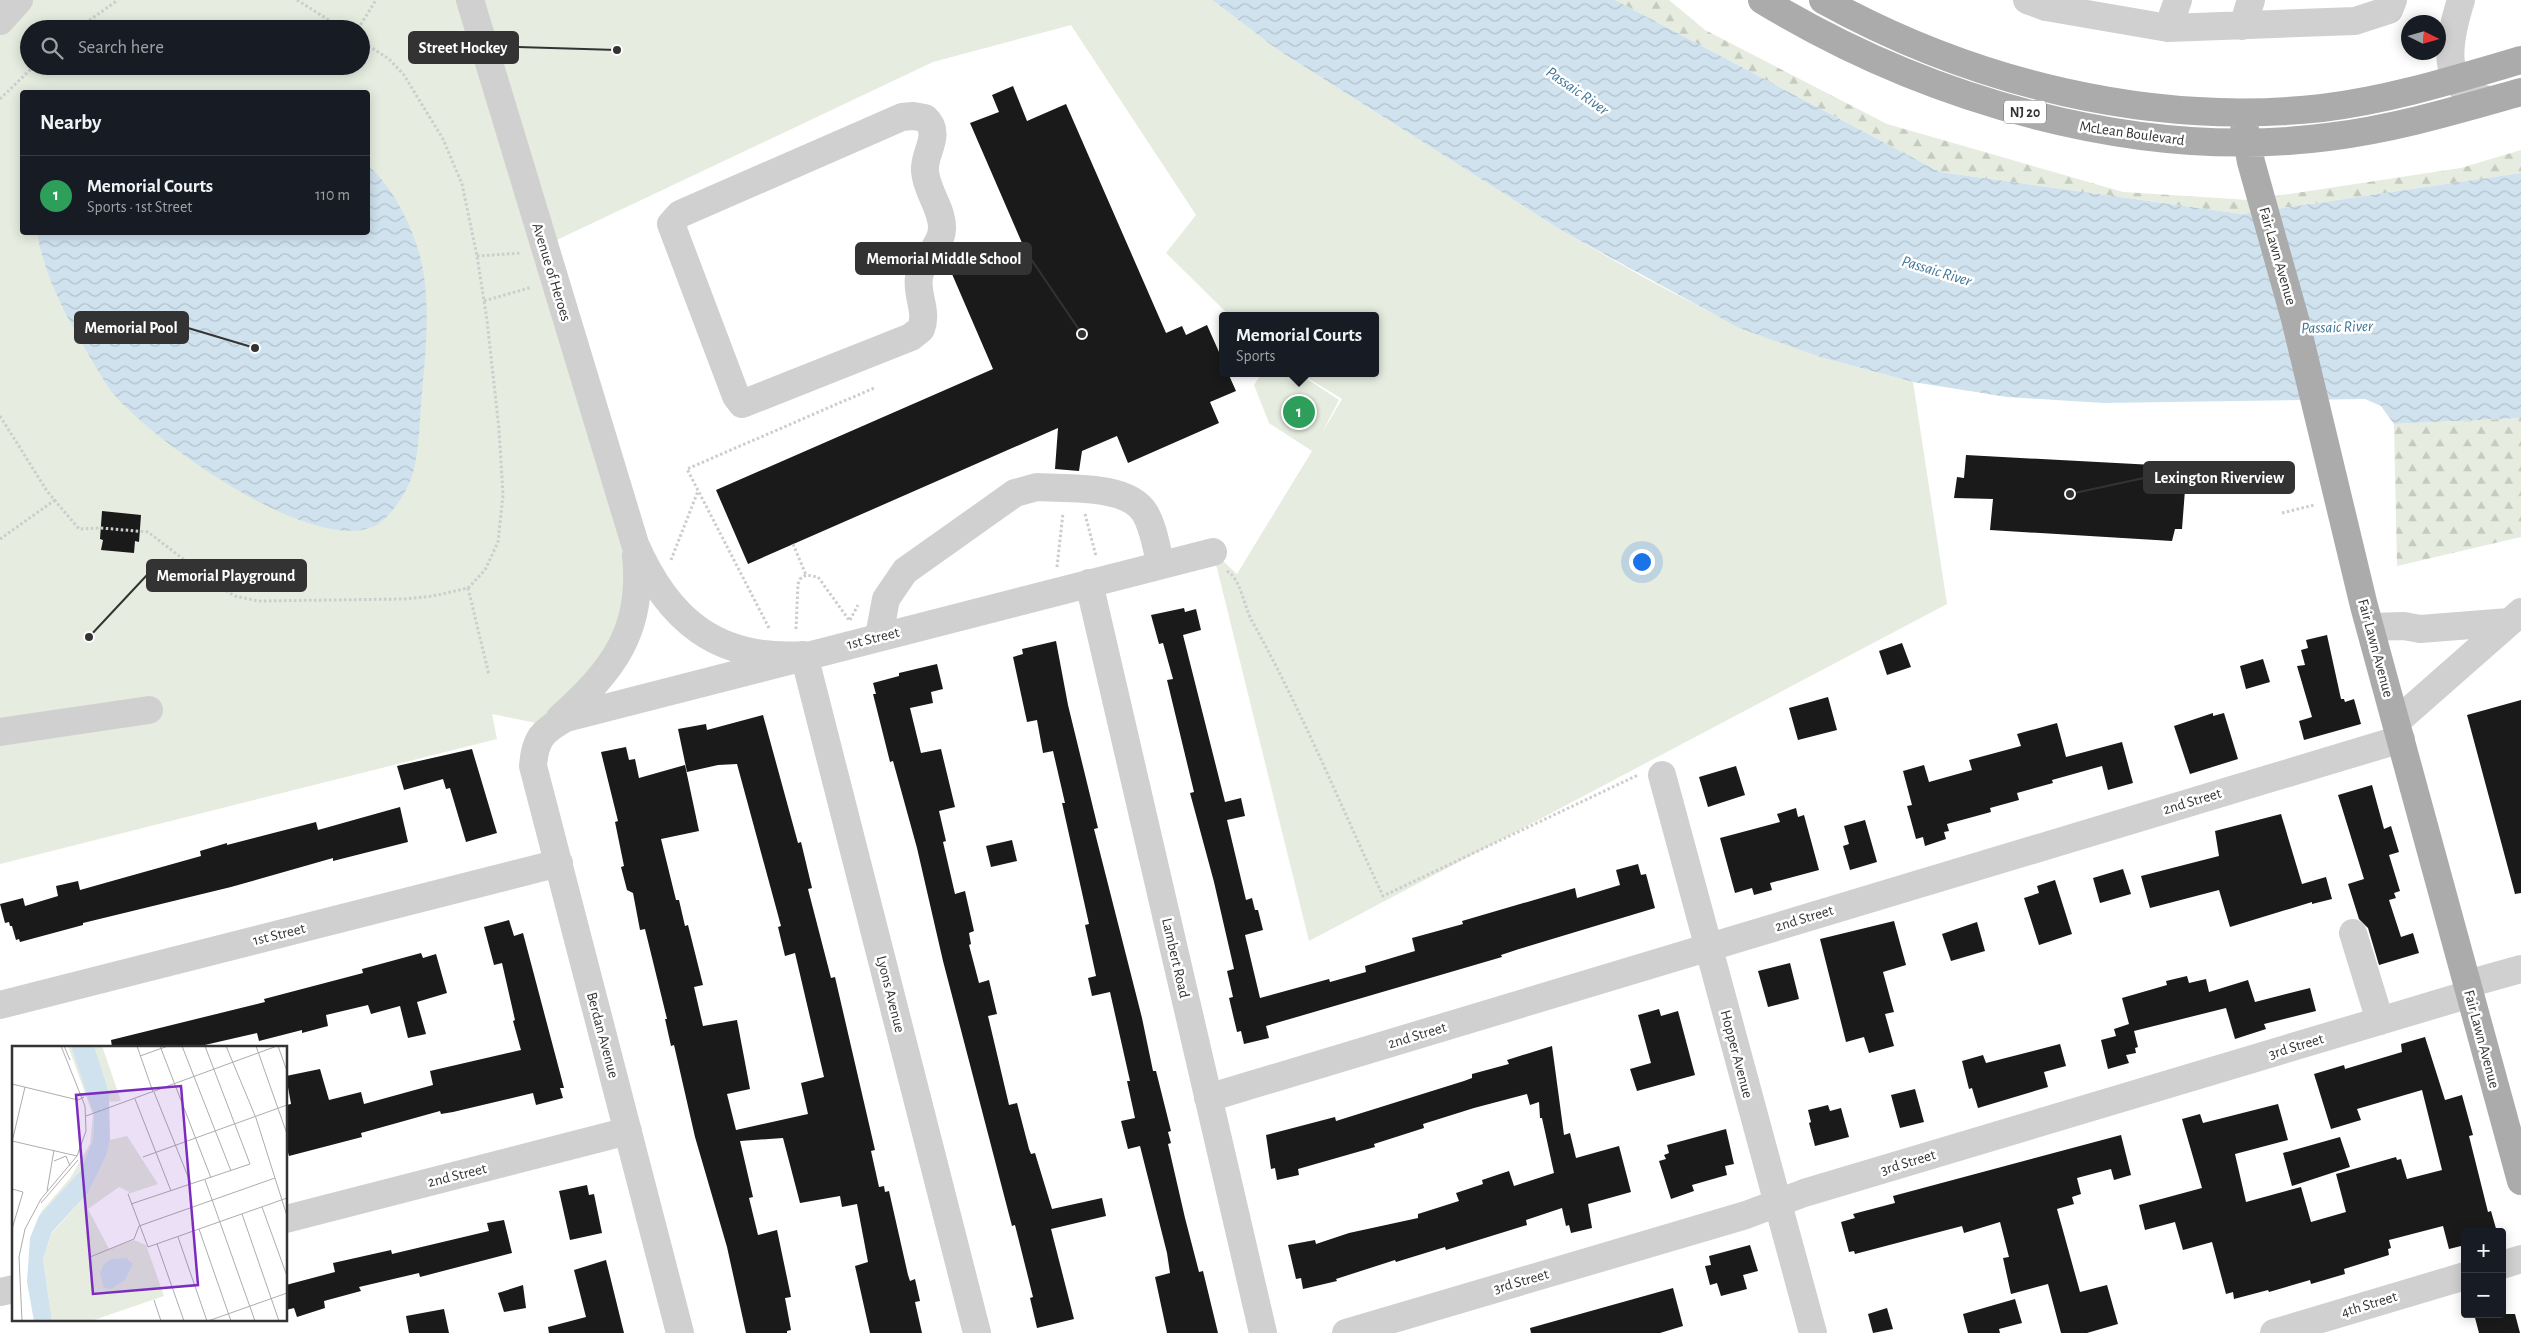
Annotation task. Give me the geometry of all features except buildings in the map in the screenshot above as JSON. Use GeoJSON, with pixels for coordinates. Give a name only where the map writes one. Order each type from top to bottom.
{"type":"FeatureCollection","features":[{"type":"Feature","properties":{"kind":"main road","name":"McLean Boulevard"},"geometry":{"type":"LineString","coordinates":[[1762,0],[1816,30],[1894,67],[1934,84],[2015,110],[2096,130],[2187,141],[2249,152],[2283,142],[2373,130],[2521,92]]}},
{"type":"Feature","properties":{"kind":"main road","name":"McLean Boulevard"},"geometry":{"type":"LineString","coordinates":[[1823,0],[1867,23],[1945,56],[2060,91],[2146,107],[2242,113],[2323,108],[2367,101],[2456,79],[2521,60]]}},
{"type":"Feature","properties":{"kind":"main road","name":"Fair Lawn Avenue"},"geometry":{"type":"LineString","coordinates":[[2242,113],[2249,152],[2295,318],[2336,481],[2370,628],[2521,1181]]}},
{"type":"Feature","properties":{"kind":"street"},"geometry":{"type":"LineString","coordinates":[[0,21],[19,0]]}},
{"type":"Feature","properties":{"kind":"street","name":"Avenue of Heroes"},"geometry":{"type":"LineString","coordinates":[[470,0],[635,544],[647,573],[659,591],[683,618],[706,635],[753,654],[781,657],[800,646]]}},
{"type":"Feature","properties":{"kind":"street"},"geometry":{"type":"LineString","coordinates":[[2168,28],[2178,0]]}},
{"type":"Feature","properties":{"kind":"street"},"geometry":{"type":"LineString","coordinates":[[2243,26],[2251,0]]}},
{"type":"Feature","properties":{"kind":"street"},"geometry":{"type":"LineString","coordinates":[[2034,1],[2104,8],[2168,28],[2243,26],[2316,12],[2355,21],[2389,10],[2393,0]]}},
{"type":"Feature","properties":{"kind":"street"},"geometry":{"type":"LineString","coordinates":[[2461,0],[2451,31],[2450,45],[2456,79],[2464,92],[2477,98],[2490,100]]}},
{"type":"Feature","properties":{"kind":"street"},"geometry":{"type":"LineString","coordinates":[[902,117],[925,118],[932,127],[932,142],[924,170],[942,222],[942,231],[937,246],[919,277],[924,315],[921,329],[911,337],[753,401],[742,404],[738,401],[670,224],[680,214],[902,117]]}},
{"type":"Feature","properties":{"kind":"street"},"geometry":{"type":"LineString","coordinates":[[879,636],[886,600],[905,571],[1015,493],[1037,487],[1110,492],[1125,496],[1136,503],[1144,512],[1149,522],[1161,565]]}},
{"type":"Feature","properties":{"kind":"street","name":"Avenue of Heroes"},"geometry":{"type":"LineString","coordinates":[[545,732],[599,679],[617,655],[630,629],[637,600],[638,572],[635,544]]}},
{"type":"Feature","properties":{"kind":"street","name":"1st Street"},"geometry":{"type":"LineString","coordinates":[[545,732],[566,718],[800,646],[879,636],[1093,572],[1219,561]]}},
{"type":"Feature","properties":{"kind":"street","name":"Lambert Road"},"geometry":{"type":"LineString","coordinates":[[1093,572],[1208,1098],[1263,1333]]}},
{"type":"Feature","properties":{"kind":"street"},"geometry":{"type":"LineString","coordinates":[[2370,628],[2404,626],[2420,629],[2515,617]]}},
{"type":"Feature","properties":{"kind":"street"},"geometry":{"type":"LineString","coordinates":[[2398,730],[2515,617]]}},
{"type":"Feature","properties":{"kind":"street","name":"Lyons Avenue"},"geometry":{"type":"LineString","coordinates":[[800,646],[977,1333]]}},
{"type":"Feature","properties":{"kind":"street"},"geometry":{"type":"LineString","coordinates":[[0,732],[149,710]]}},
{"type":"Feature","properties":{"kind":"street","name":"2nd Street"},"geometry":{"type":"LineString","coordinates":[[1208,1098],[1708,947],[2398,730]]}},
{"type":"Feature","properties":{"kind":"street","name":"Berdan Avenue"},"geometry":{"type":"LineString","coordinates":[[545,732],[534,750],[533,766],[680,1333]]}},
{"type":"Feature","properties":{"kind":"street","name":"Hopper Avenue"},"geometry":{"type":"LineString","coordinates":[[1662,775],[1813,1333]]}},
{"type":"Feature","properties":{"kind":"street","name":"1st Street"},"geometry":{"type":"LineString","coordinates":[[0,1005],[558,863]]}},
{"type":"Feature","properties":{"kind":"street"},"geometry":{"type":"LineString","coordinates":[[2353,933],[2380,1021]]}},
{"type":"Feature","properties":{"kind":"street","name":"3rd Street"},"geometry":{"type":"LineString","coordinates":[[1346,1333],[1746,1215],[1804,1193],[2380,1021],[2521,969]]}},
{"type":"Feature","properties":{"kind":"street","name":"2nd Street"},"geometry":{"type":"LineString","coordinates":[[288,1218],[628,1131]]}},
{"type":"Feature","properties":{"kind":"street"},"geometry":{"type":"LineString","coordinates":[[2506,1264],[2521,1259]]}},
{"type":"Feature","properties":{"kind":"street","name":"4th Street"},"geometry":{"type":"LineString","coordinates":[[2274,1333],[2461,1277]]}},
{"type":"Feature","properties":{"kind":"path"},"geometry":{"type":"LineString","coordinates":[[90,20],[118,0]]}},
{"type":"Feature","properties":{"kind":"path"},"geometry":{"type":"LineString","coordinates":[[370,0],[372,6]]}},
{"type":"Feature","properties":{"kind":"path"},"geometry":{"type":"LineString","coordinates":[[363,20],[376,0]]}},
{"type":"Feature","properties":{"kind":"path"},"geometry":{"type":"LineString","coordinates":[[300,1],[329,20]]}},
{"type":"Feature","properties":{"kind":"path"},"geometry":{"type":"LineString","coordinates":[[0,416],[9,433],[55,500],[79,529],[101,528],[148,532],[220,588],[235,596],[258,601],[402,599],[433,596],[468,588],[485,570],[498,542],[503,495],[499,429],[477,256],[462,184],[443,139],[404,75],[389,59],[370,47]]}},
{"type":"Feature","properties":{"kind":"path"},"geometry":{"type":"LineString","coordinates":[[0,99],[25,75]]}},
{"type":"Feature","properties":{"kind":"path"},"geometry":{"type":"LineString","coordinates":[[477,256],[523,253],[544,246]]}},
{"type":"Feature","properties":{"kind":"path"},"geometry":{"type":"LineString","coordinates":[[484,302],[554,281]]}},
{"type":"Feature","properties":{"kind":"path"},"geometry":{"type":"LineString","coordinates":[[770,630],[687,469],[874,388]]}},
{"type":"Feature","properties":{"kind":"path"},"geometry":{"type":"LineString","coordinates":[[1056,572],[1073,490]]}},
{"type":"Feature","properties":{"kind":"path"},"geometry":{"type":"LineString","coordinates":[[1073,490],[1093,572]]}},
{"type":"Feature","properties":{"kind":"path"},"geometry":{"type":"LineString","coordinates":[[659,591],[698,491]]}},
{"type":"Feature","properties":{"kind":"path"},"geometry":{"type":"LineString","coordinates":[[0,539],[55,500]]}},
{"type":"Feature","properties":{"kind":"path"},"geometry":{"type":"LineString","coordinates":[[2282,513],[2315,505]]}},
{"type":"Feature","properties":{"kind":"path"},"geometry":{"type":"LineString","coordinates":[[793,544],[806,575]]}},
{"type":"Feature","properties":{"kind":"path"},"geometry":{"type":"LineString","coordinates":[[1219,561],[1233,575],[1247,612],[1274,664],[1383,896],[1646,771],[1662,775]]}},
{"type":"Feature","properties":{"kind":"path"},"geometry":{"type":"LineString","coordinates":[[800,646],[798,584],[800,579],[806,575],[818,577],[849,621]]}},
{"type":"Feature","properties":{"kind":"path"},"geometry":{"type":"LineString","coordinates":[[468,588],[489,675]]}},
{"type":"Feature","properties":{"kind":"green space"},"geometry":{"type":"Polygon","coordinates":[[[0,0],[1212,0],[1278,50],[1564,232],[1645,278],[1740,328],[1823,358],[1913,382],[1947,604],[1309,941],[1213,552],[1237,574],[1312,451],[1269,423],[1254,385],[1259,377],[1304,377],[1339,400],[1321,435],[1342,399],[1306,377],[1379,377],[1379,312],[1226,312],[1166,253],[1196,215],[1071,25],[933,62],[544,246],[635,544],[630,629],[551,726],[492,714],[497,739],[0,864],[0,0]]]}},
{"type":"Feature","properties":{"kind":"green space"},"geometry":{"type":"Polygon","coordinates":[[[1615,0],[1669,0],[1705,30],[1887,124],[2123,192],[2249,200],[2461,168],[2521,150],[2521,173],[2242,214],[1940,172],[1615,0]]]}},
{"type":"Feature","properties":{"kind":"green space"},"geometry":{"type":"Polygon","coordinates":[[[2521,418],[2521,537],[2397,566],[2394,424],[2521,418]]]}},
{"type":"Feature","properties":{"kind":"water","name":"Passaic River"},"geometry":{"type":"Polygon","coordinates":[[[1212,0],[1615,0],[1940,172],[2242,214],[2521,173],[2521,418],[2394,424],[2381,406],[2365,399],[2103,403],[2007,397],[1913,382],[1823,358],[1739,328],[1564,232],[1278,50],[1212,0]]]}},
{"type":"Feature","properties":{"kind":"water"},"geometry":{"type":"Polygon","coordinates":[[[370,168],[393,195],[406,219],[420,256],[426,292],[426,349],[416,461],[411,479],[398,504],[378,524],[351,531],[316,525],[277,511],[236,489],[196,463],[160,437],[131,412],[108,387],[65,312],[51,282],[37,235],[370,235],[370,168]]]}},
{"type":"Feature","properties":{"kind":"place","name":"Street Hockey"},"geometry":{"type":"Point","coordinates":[617,50]}},
{"type":"Feature","properties":{"kind":"place","name":"Memorial Middle School"},"geometry":{"type":"Point","coordinates":[1082,334]}},
{"type":"Feature","properties":{"kind":"place","name":"Memorial Pool"},"geometry":{"type":"Point","coordinates":[255,348]}},
{"type":"Feature","properties":{"kind":"place","name":"Memorial Courts"},"geometry":{"type":"Point","coordinates":[1299,412]}},
{"type":"Feature","properties":{"kind":"place","name":"Lexington Riverview"},"geometry":{"type":"Point","coordinates":[2070,494]}},
{"type":"Feature","properties":{"kind":"place","name":"Memorial Playground"},"geometry":{"type":"Point","coordinates":[89,637]}}]}
